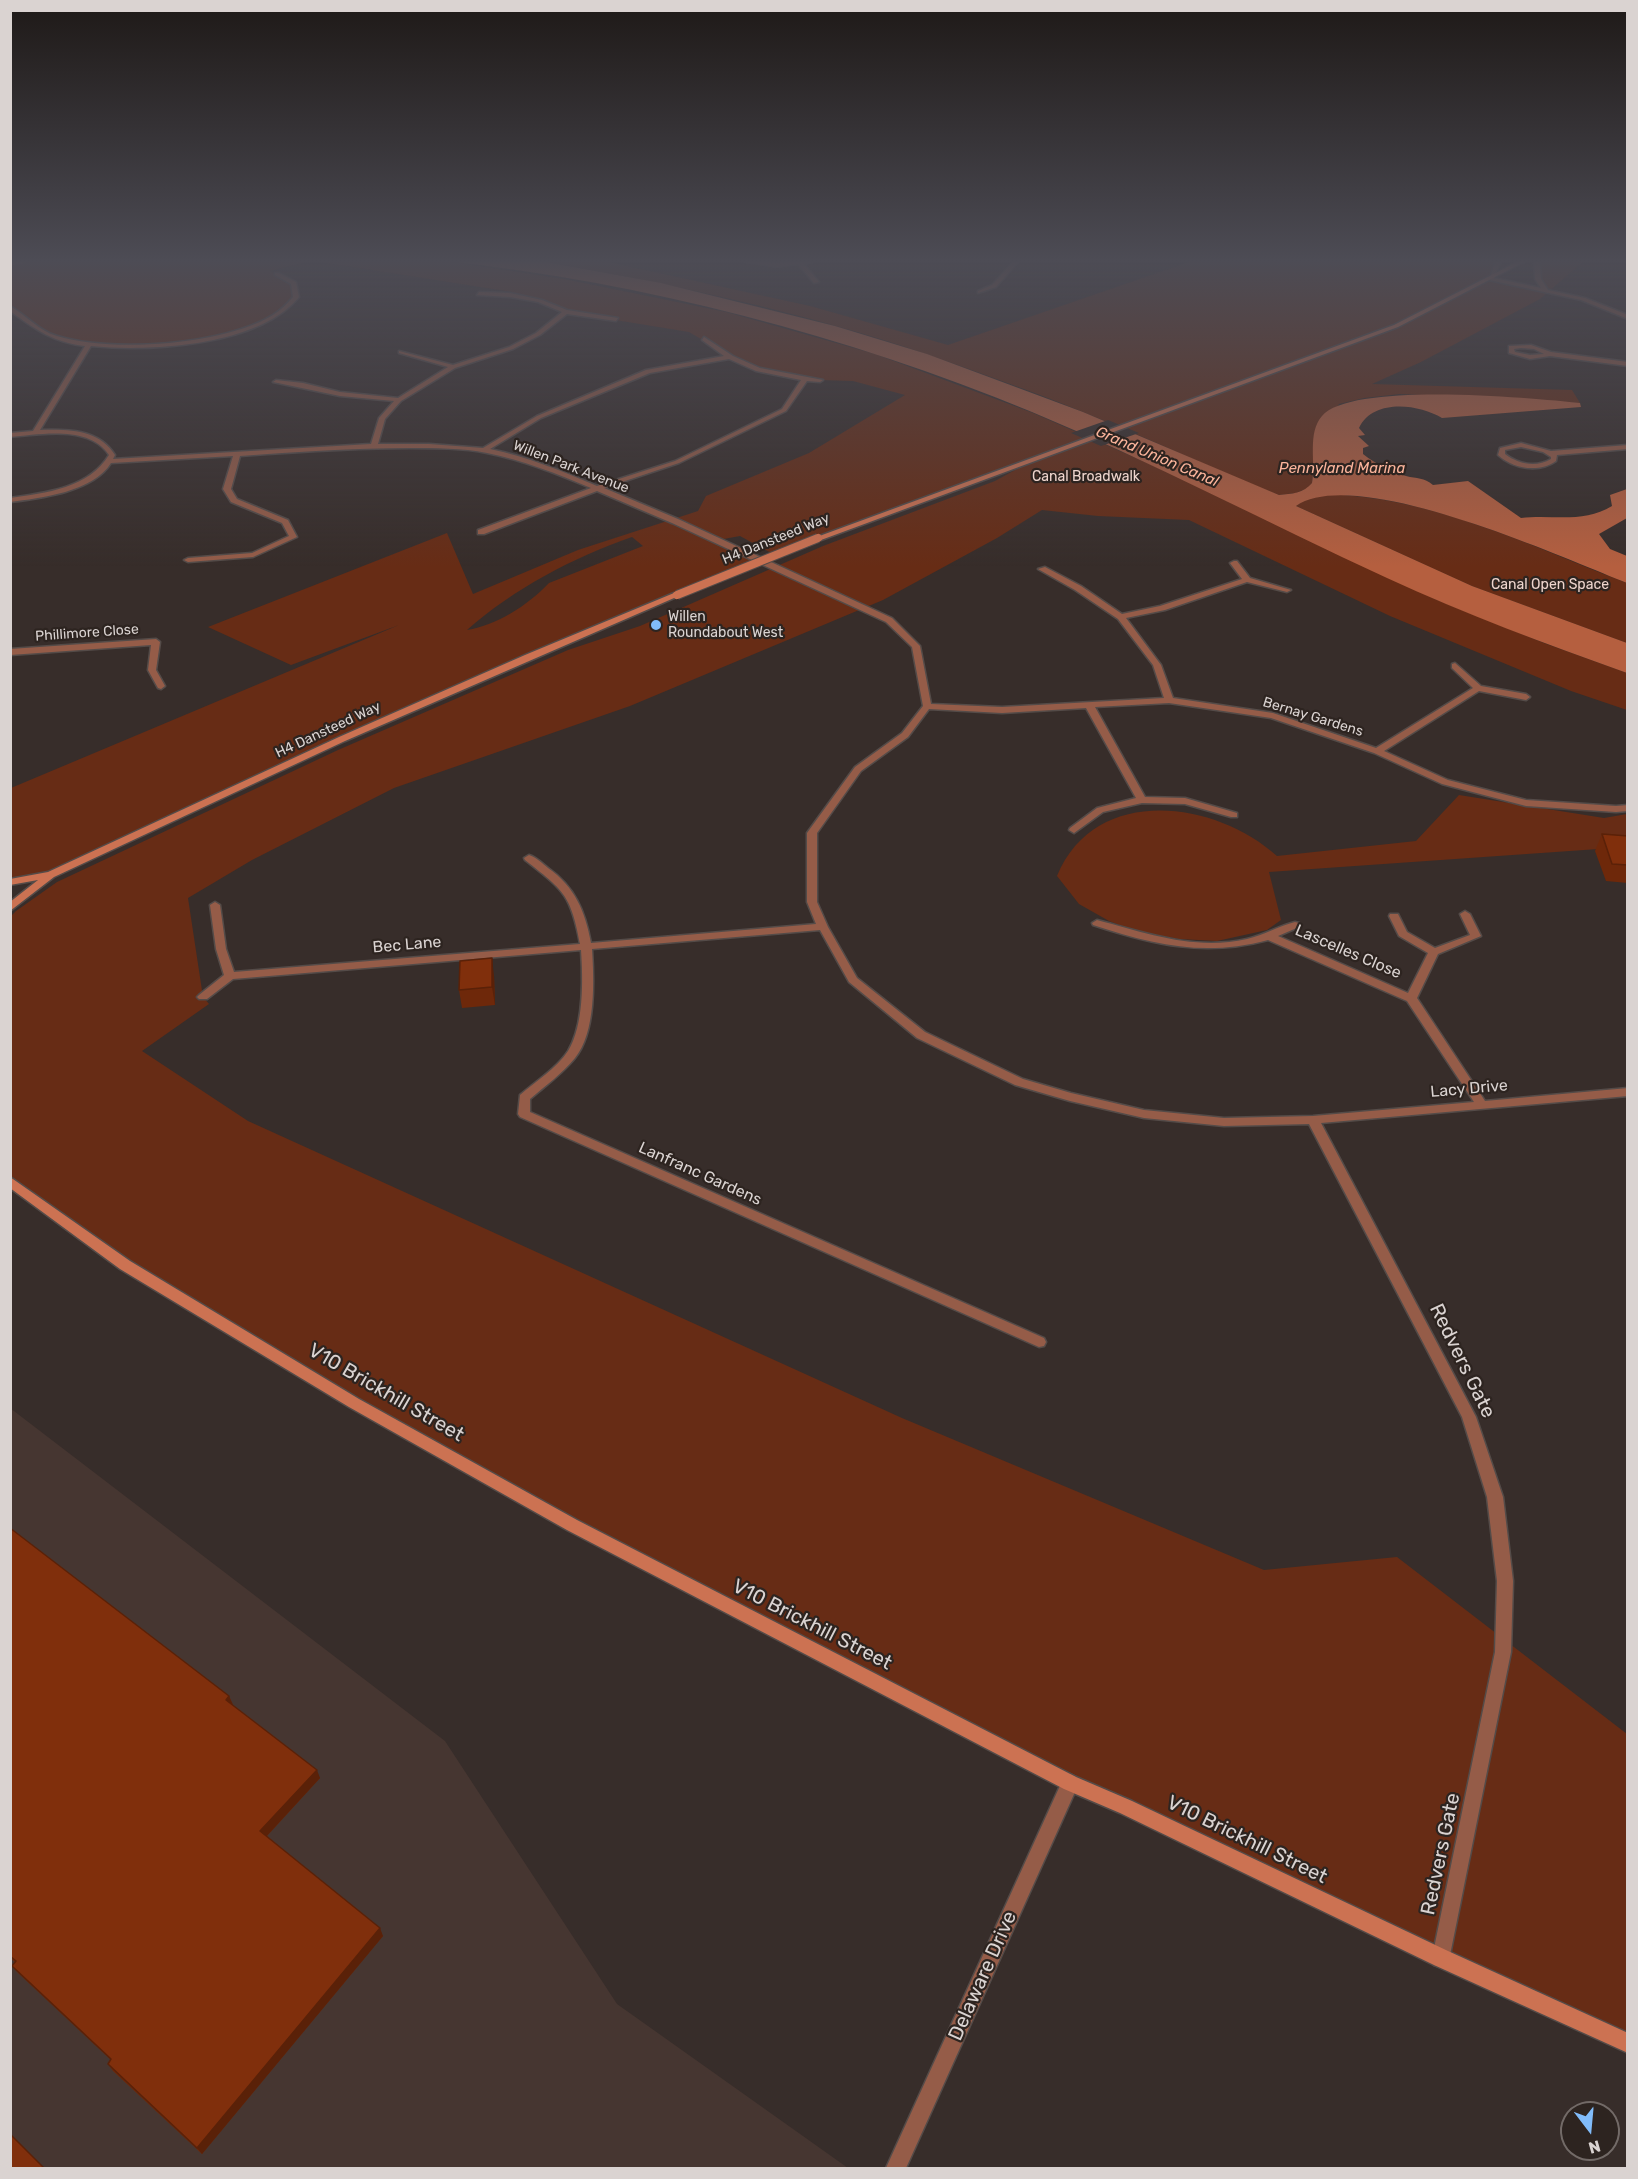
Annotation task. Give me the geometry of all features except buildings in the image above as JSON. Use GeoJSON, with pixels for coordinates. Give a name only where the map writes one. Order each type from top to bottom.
{"type":"FeatureCollection","features":[{"type":"Feature","properties":{"kind":"street"},"geometry":{"type":"LineString","coordinates":[[36,432],[78,363]]}},
{"type":"Feature","properties":{"kind":"street"},"geometry":{"type":"LineString","coordinates":[[438,363],[453,367]]}},
{"type":"Feature","properties":{"kind":"street"},"geometry":{"type":"LineString","coordinates":[[375,446],[382,418],[399,400],[453,367],[466,363]]}},
{"type":"Feature","properties":{"kind":"street"},"geometry":{"type":"LineString","coordinates":[[484,450],[539,417],[648,371],[696,363]]}},
{"type":"Feature","properties":{"kind":"street"},"geometry":{"type":"LineString","coordinates":[[744,363],[779,375],[820,380]]}},
{"type":"Feature","properties":{"kind":"street","name":"H4 Dansteed Way"},"geometry":{"type":"LineString","coordinates":[[10,908],[51,875],[342,739],[528,657],[818,537],[1296,363]]}},
{"type":"Feature","properties":{"kind":"street"},"geometry":{"type":"LineString","coordinates":[[482,532],[677,462],[783,410],[805,379]]}},
{"type":"Feature","properties":{"kind":"street"},"geometry":{"type":"LineString","coordinates":[[276,382],[303,384],[340,394],[399,400]]}},
{"type":"Feature","properties":{"kind":"street"},"geometry":{"type":"LineString","coordinates":[[10,435],[36,432],[68,433],[92,438],[109,448],[112,455],[98,473],[72,486],[10,500]]}},
{"type":"Feature","properties":{"kind":"street"},"geometry":{"type":"LineString","coordinates":[[1551,453],[1554,460],[1552,463],[1538,465],[1512,461],[1500,452],[1507,447],[1521,445],[1551,453],[1628,447]]}},
{"type":"Feature","properties":{"kind":"street","name":"Willen Park Avenue"},"geometry":{"type":"LineString","coordinates":[[110,460],[375,446],[429,446],[484,450],[552,469],[679,522],[889,620],[916,646],[927,706]]}},
{"type":"Feature","properties":{"kind":"street"},"geometry":{"type":"LineString","coordinates":[[188,560],[253,555],[293,537],[285,522],[234,500],[227,489],[237,453]]}},
{"type":"Feature","properties":{"kind":"street"},"geometry":{"type":"LineString","coordinates":[[1234,563],[1247,580]]}},
{"type":"Feature","properties":{"kind":"street"},"geometry":{"type":"LineString","coordinates":[[1042,569],[1078,588],[1121,617],[1157,665],[1169,700]]}},
{"type":"Feature","properties":{"kind":"street"},"geometry":{"type":"LineString","coordinates":[[1121,617],[1162,608],[1247,580],[1287,590]]}},
{"type":"Feature","properties":{"kind":"street","name":"Phillimore Close"},"geometry":{"type":"LineString","coordinates":[[10,652],[156,642],[152,670],[161,686]]}},
{"type":"Feature","properties":{"kind":"street"},"geometry":{"type":"LineString","coordinates":[[1455,666],[1478,688],[1527,697]]}},
{"type":"Feature","properties":{"kind":"street","name":"Bernay Gardens"},"geometry":{"type":"LineString","coordinates":[[1377,751],[1478,688]]}},
{"type":"Feature","properties":{"kind":"street","name":"Bernay Gardens"},"geometry":{"type":"LineString","coordinates":[[927,706],[1002,710],[1169,700],[1273,716],[1377,751],[1445,782],[1526,803],[1628,808]]}},
{"type":"Feature","properties":{"kind":"street","name":"Lacy Drive"},"geometry":{"type":"LineString","coordinates":[[927,706],[905,735],[858,769],[812,833],[812,902],[823,927],[853,980],[921,1035],[1019,1082],[1070,1097],[1144,1114],[1224,1122],[1313,1120],[1628,1092]]}},
{"type":"Feature","properties":{"kind":"street"},"geometry":{"type":"LineString","coordinates":[[1090,706],[1142,800]]}},
{"type":"Feature","properties":{"kind":"street"},"geometry":{"type":"LineString","coordinates":[[1074,830],[1100,810],[1142,800],[1185,801],[1234,815]]}},
{"type":"Feature","properties":{"kind":"street"},"geometry":{"type":"LineString","coordinates":[[529,858],[567,889],[582,919],[586,946]]}},
{"type":"Feature","properties":{"kind":"street","name":"H4 Dansteed Way"},"geometry":{"type":"LineString","coordinates":[[10,882],[51,875]]}},
{"type":"Feature","properties":{"kind":"street"},"geometry":{"type":"LineString","coordinates":[[203,997],[230,976],[221,949],[215,905]]}},
{"type":"Feature","properties":{"kind":"street"},"geometry":{"type":"LineString","coordinates":[[1394,916],[1403,934],[1434,952],[1476,936],[1465,914]]}},
{"type":"Feature","properties":{"kind":"street","name":"Lascelles Close"},"geometry":{"type":"LineString","coordinates":[[1097,923],[1132,935],[1178,945],[1220,946],[1271,937],[1295,925]]}},
{"type":"Feature","properties":{"kind":"street","name":"Bec Lane"},"geometry":{"type":"LineString","coordinates":[[230,976],[823,927]]}},
{"type":"Feature","properties":{"kind":"street","name":"Lascelles Close"},"geometry":{"type":"LineString","coordinates":[[1271,937],[1411,998],[1482,1105]]}},
{"type":"Feature","properties":{"kind":"street","name":"Lanfranc Gardens"},"geometry":{"type":"LineString","coordinates":[[586,946],[586,1017],[573,1053],[524,1098],[524,1114],[1039,1342]]}},
{"type":"Feature","properties":{"kind":"street","name":"Lascelles Close"},"geometry":{"type":"LineString","coordinates":[[1411,998],[1434,952]]}},
{"type":"Feature","properties":{"kind":"street","name":"Redvers Gate"},"geometry":{"type":"LineString","coordinates":[[1313,1120],[1469,1417],[1495,1497],[1505,1581],[1503,1652],[1441,1958]]}},
{"type":"Feature","properties":{"kind":"street","name":"V10 Brickhill Street"},"geometry":{"type":"LineString","coordinates":[[10,1181],[125,1264],[354,1403],[572,1526],[1070,1783],[1126,1807],[1441,1958],[1628,2043]]}},
{"type":"Feature","properties":{"kind":"street","name":"Delaware Drive"},"geometry":{"type":"LineString","coordinates":[[896,2169],[1070,1783]]}},
{"type":"Feature","properties":{"kind":"shaded area"},"geometry":{"type":"Polygon","coordinates":[[[10,1408],[445,1741],[617,2004],[848,2168],[11,2168],[10,1408]]]}},
{"type":"Feature","properties":{"kind":"green space","name":"Canal Broadwalk"},"geometry":{"type":"Polygon","coordinates":[[[741,363],[898,363],[1033,413],[1161,469],[1437,600],[1627,673],[1627,710],[1571,691],[1390,616],[1189,520],[1098,516],[1042,510],[997,538],[883,600],[630,706],[394,788],[252,860],[188,898],[203,997],[209,1004],[142,1051],[248,1121],[902,1418],[1264,1570],[1397,1557],[1627,1734],[1627,2043],[1126,1807],[572,1525],[125,1265],[11,1181],[10,917],[57,882],[338,750],[568,650],[640,626],[823,546],[995,481],[1046,453],[775,555],[740,536],[718,540],[760,561],[528,657],[51,875],[11,882],[11,788],[399,625],[291,665],[208,627],[447,533],[473,594],[578,550],[698,511],[706,496],[809,453],[905,395],[853,381],[820,380],[747,366],[741,363]],[[632,537],[588,554],[524,588],[467,630],[489,624],[511,613],[549,583],[643,546],[632,537]]]}},
{"type":"Feature","properties":{"kind":"green space"},"geometry":{"type":"Polygon","coordinates":[[[950,363],[1419,363],[1372,384],[1572,390],[1580,403],[1400,394],[1364,398],[1339,404],[1314,449],[1312,483],[1308,488],[1296,493],[1279,495],[1064,404],[950,363]]]}},
{"type":"Feature","properties":{"kind":"green space","name":"Canal Open Space"},"geometry":{"type":"Polygon","coordinates":[[[1324,494],[1363,497],[1441,513],[1479,525],[1627,583],[1627,643],[1472,586],[1296,506],[1306,499],[1324,494]]]}},
{"type":"Feature","properties":{"kind":"green space"},"geometry":{"type":"Polygon","coordinates":[[[1459,795],[1604,818],[1627,814],[1627,847],[1269,872],[1281,920],[1267,930],[1217,941],[1179,939],[1135,931],[1109,921],[1079,904],[1057,876],[1075,846],[1099,826],[1127,814],[1158,810],[1190,813],[1222,823],[1251,837],[1277,856],[1416,841],[1459,795]]]}},
{"type":"Feature","properties":{"kind":"water"},"geometry":{"type":"Polygon","coordinates":[[[900,363],[950,363],[1083,412],[1279,495],[1301,491],[1312,483],[1313,439],[1317,423],[1322,416],[1340,405],[1368,398],[1445,394],[1580,403],[1581,407],[1442,418],[1421,409],[1397,406],[1385,408],[1366,418],[1359,428],[1365,435],[1358,436],[1369,446],[1363,448],[1363,454],[1383,467],[1400,474],[1423,479],[1433,485],[1468,481],[1521,518],[1579,517],[1601,512],[1612,506],[1610,495],[1627,489],[1627,518],[1599,534],[1610,549],[1627,556],[1627,583],[1509,536],[1410,505],[1364,497],[1325,496],[1296,506],[1472,586],[1627,643],[1627,673],[1446,604],[1077,431],[961,384],[900,363]]]}},
{"type":"Feature","properties":{"kind":"pier"},"geometry":{"type":"Polygon","coordinates":[[[1108,420],[1139,433],[1101,446],[1071,433],[1108,420]]]}},
{"type":"Feature","properties":{"kind":"place","name":"Willen Roundabout West"},"geometry":{"type":"Point","coordinates":[656,625]}},
{"type":"Feature","properties":{"kind":"water label","name":"Grand Union Canal"},"geometry":{"type":"Point","coordinates":[1157,457]}},
{"type":"Feature","properties":{"kind":"water label","name":"Pennyland Marina"},"geometry":{"type":"Point","coordinates":[1342,469]}}]}
